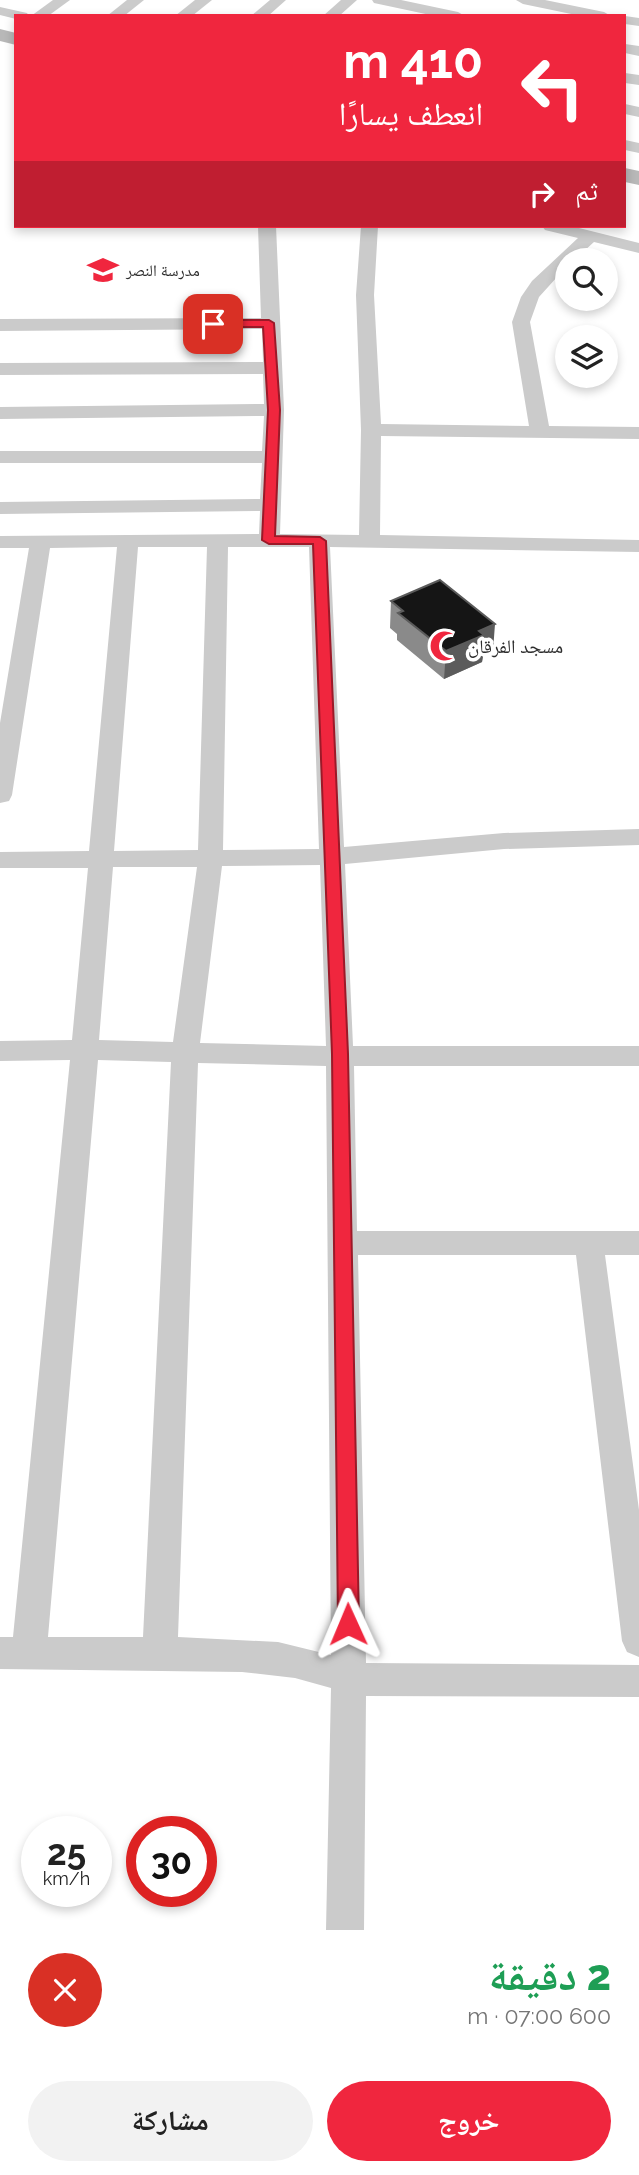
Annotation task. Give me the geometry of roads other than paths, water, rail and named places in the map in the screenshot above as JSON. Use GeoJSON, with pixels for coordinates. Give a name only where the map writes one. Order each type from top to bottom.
{"type":"FeatureCollection","features":[{"type":"Feature","properties":{"kind":"street"},"geometry":{"type":"LineString","coordinates":[[41,14],[63,0]]}},
{"type":"Feature","properties":{"kind":"street"},"geometry":{"type":"LineString","coordinates":[[117,14],[137,0]]}},
{"type":"Feature","properties":{"kind":"street"},"geometry":{"type":"LineString","coordinates":[[185,14],[205,0]]}},
{"type":"Feature","properties":{"kind":"street"},"geometry":{"type":"LineString","coordinates":[[261,14],[279,0]]}},
{"type":"Feature","properties":{"kind":"street"},"geometry":{"type":"LineString","coordinates":[[332,14],[350,0]]}},
{"type":"Feature","properties":{"kind":"street"},"geometry":{"type":"LineString","coordinates":[[379,0],[448,14]]}},
{"type":"Feature","properties":{"kind":"street"},"geometry":{"type":"LineString","coordinates":[[523,0],[579,14],[593,0]]}},
{"type":"Feature","properties":{"kind":"street"},"geometry":{"type":"LineString","coordinates":[[267,228],[274,410],[269,540]]}},
{"type":"Feature","properties":{"kind":"street"},"geometry":{"type":"LineString","coordinates":[[369,228],[365,295],[371,430],[369,542]]}},
{"type":"Feature","properties":{"kind":"street"},"geometry":{"type":"LineString","coordinates":[[560,228],[639,248]]}},
{"type":"Feature","properties":{"kind":"street"},"geometry":{"type":"LineString","coordinates":[[540,431],[521,322],[523,307],[536,289],[591,235]]}},
{"type":"Feature","properties":{"kind":"street"},"geometry":{"type":"LineString","coordinates":[[0,325],[269,323]]}},
{"type":"Feature","properties":{"kind":"street"},"geometry":{"type":"LineString","coordinates":[[0,369],[273,368]]}},
{"type":"Feature","properties":{"kind":"street"},"geometry":{"type":"LineString","coordinates":[[0,413],[274,410]]}},
{"type":"Feature","properties":{"kind":"street"},"geometry":{"type":"LineString","coordinates":[[371,430],[639,433]]}},
{"type":"Feature","properties":{"kind":"street"},"geometry":{"type":"LineString","coordinates":[[0,457],[272,457]]}},
{"type":"Feature","properties":{"kind":"street"},"geometry":{"type":"LineString","coordinates":[[0,508],[269,505]]}},
{"type":"Feature","properties":{"kind":"street"},"geometry":{"type":"LineString","coordinates":[[0,542],[269,540],[639,546]]}},
{"type":"Feature","properties":{"kind":"street"},"geometry":{"type":"LineString","coordinates":[[0,795],[41,541]]}},
{"type":"Feature","properties":{"kind":"street"},"geometry":{"type":"LineString","coordinates":[[128,541],[85,1050],[14,1654],[160,1652],[262,1656],[320,1666],[349,1679],[639,1681]]}},
{"type":"Feature","properties":{"kind":"street"},"geometry":{"type":"LineString","coordinates":[[160,1652],[185,1052],[210,860],[218,541]]}},
{"type":"Feature","properties":{"kind":"street"},"geometry":{"type":"LineString","coordinates":[[320,541],[340,1054],[349,1679],[345,1930]]}},
{"type":"Feature","properties":{"kind":"street"},"geometry":{"type":"LineString","coordinates":[[0,860],[331,857],[504,841],[639,838]]}},
{"type":"Feature","properties":{"kind":"street"},"geometry":{"type":"LineString","coordinates":[[0,1051],[340,1054],[425,1058],[639,1056]]}},
{"type":"Feature","properties":{"kind":"street"},"geometry":{"type":"LineString","coordinates":[[341,1243],[639,1243]]}},
{"type":"Feature","properties":{"kind":"street"},"geometry":{"type":"LineString","coordinates":[[589,1243],[639,1641]]}},
{"type":"Feature","properties":{"kind":"place","name":"مدرسة النصر"},"geometry":{"type":"Point","coordinates":[103,270]}},
{"type":"Feature","properties":{"kind":"place","name":"مسجد الفرقان"},"geometry":{"type":"Point","coordinates":[445,646]}}]}
